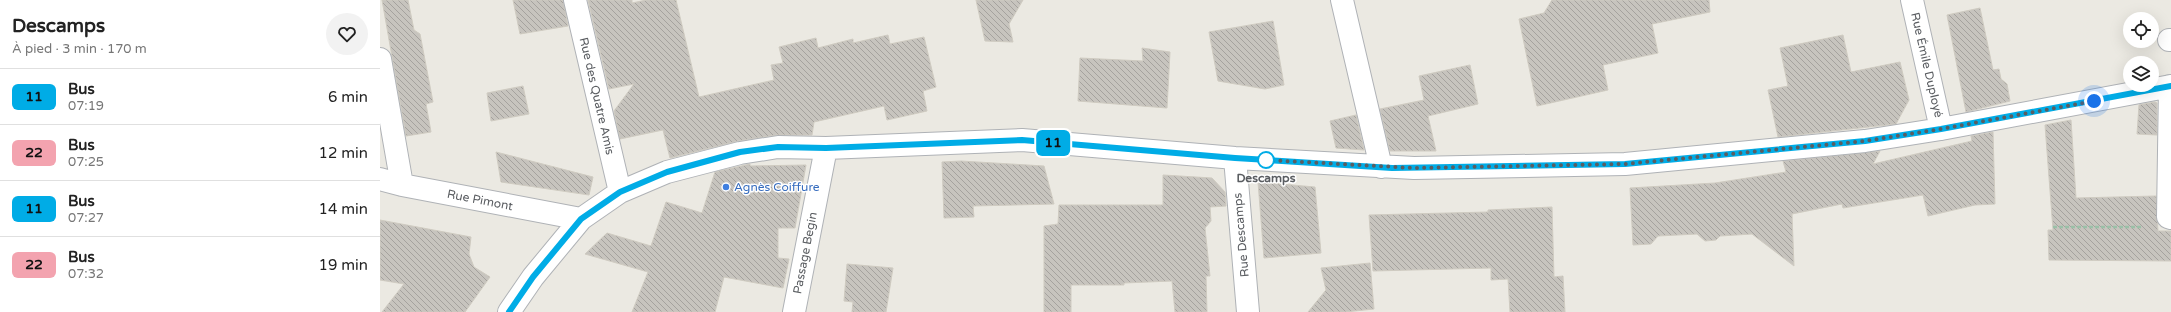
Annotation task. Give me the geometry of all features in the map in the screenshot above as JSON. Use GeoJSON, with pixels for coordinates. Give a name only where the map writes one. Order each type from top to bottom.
{"type":"FeatureCollection","features":[{"type":"Feature","properties":{"kind":"street","name":"Rue des Quatre Amis"},"geometry":{"type":"LineString","coordinates":[[575,0],[620,192]]}},
{"type":"Feature","properties":{"kind":"street"},"geometry":{"type":"LineString","coordinates":[[1342,0],[1381,167]]}},
{"type":"Feature","properties":{"kind":"street","name":"Rue Émile Duployé"},"geometry":{"type":"LineString","coordinates":[[1912,0],[1941,129]]}},
{"type":"Feature","properties":{"kind":"street"},"geometry":{"type":"LineString","coordinates":[[380,59],[402,185]]}},
{"type":"Feature","properties":{"kind":"street"},"geometry":{"type":"LineString","coordinates":[[509,312],[533,277],[581,219],[620,192],[667,172],[740,152],[778,147],[826,148],[1022,140],[1235,158],[1381,167],[1414,168],[1625,164],[1865,141],[1941,129],[2170,86],[2170,218]]}},
{"type":"Feature","properties":{"kind":"street","name":"Passage Begin"},"geometry":{"type":"LineString","coordinates":[[794,312],[826,148]]}},
{"type":"Feature","properties":{"kind":"street","name":"Rue Descamps"},"geometry":{"type":"LineString","coordinates":[[1235,158],[1248,312]]}},
{"type":"Feature","properties":{"kind":"street","name":"Rue Pimont"},"geometry":{"type":"LineString","coordinates":[[380,179],[402,185],[581,219]]}},
{"type":"Feature","properties":{"kind":"path"},"geometry":{"type":"LineString","coordinates":[[2053,227],[2156,227],[2170,218]]}},
{"type":"Feature","properties":{"kind":"building"},"geometry":{"type":"Polygon","coordinates":[[[382,0],[408,0],[414,30],[420,34],[433,102],[426,104],[431,132],[406,136],[382,0]]]}},
{"type":"Feature","properties":{"kind":"building"},"geometry":{"type":"Polygon","coordinates":[[[513,0],[563,0],[568,26],[520,34],[513,0]]]}},
{"type":"Feature","properties":{"kind":"building"},"geometry":{"type":"Polygon","coordinates":[[[588,0],[632,0],[632,3],[646,0],[676,0],[699,97],[774,80],[771,65],[783,63],[779,47],[816,38],[818,48],[853,39],[853,43],[888,35],[890,44],[924,37],[936,87],[923,91],[927,111],[887,120],[884,106],[814,122],[812,135],[776,135],[738,141],[670,158],[663,130],[620,139],[614,111],[634,84],[609,89],[588,0]]]}},
{"type":"Feature","properties":{"kind":"building"},"geometry":{"type":"Polygon","coordinates":[[[976,0],[1023,0],[1009,24],[1013,42],[985,41],[976,0]]]}},
{"type":"Feature","properties":{"kind":"building"},"geometry":{"type":"Polygon","coordinates":[[[1552,0],[1709,0],[1710,12],[1652,24],[1658,53],[1603,65],[1608,90],[1537,106],[1519,19],[1544,13],[1552,0]]]}},
{"type":"Feature","properties":{"kind":"building"},"geometry":{"type":"Polygon","coordinates":[[[1980,8],[1993,70],[1999,69],[2001,79],[2007,84],[2010,101],[1966,112],[1947,15],[1980,8]]]}},
{"type":"Feature","properties":{"kind":"building"},"geometry":{"type":"Polygon","coordinates":[[[1273,21],[1284,85],[1265,89],[1218,81],[1209,32],[1273,21]]]}},
{"type":"Feature","properties":{"kind":"building"},"geometry":{"type":"Polygon","coordinates":[[[1843,35],[1851,72],[1900,62],[1909,100],[1896,124],[1778,137],[1768,90],[1788,86],[1780,48],[1843,35]]]}},
{"type":"Feature","properties":{"kind":"building"},"geometry":{"type":"Polygon","coordinates":[[[1142,48],[1170,52],[1167,108],[1078,101],[1080,58],[1143,61],[1142,48]]]}},
{"type":"Feature","properties":{"kind":"building"},"geometry":{"type":"Polygon","coordinates":[[[1470,65],[1478,104],[1428,116],[1436,151],[1390,151],[1380,109],[1424,100],[1419,76],[1470,65]]]}},
{"type":"Feature","properties":{"kind":"building"},"geometry":{"type":"Polygon","coordinates":[[[523,86],[529,114],[491,121],[487,93],[523,86]]]}},
{"type":"Feature","properties":{"kind":"building"},"geometry":{"type":"Polygon","coordinates":[[[2155,102],[2157,103],[2157,135],[2137,134],[2139,105],[2155,102]]]}},
{"type":"Feature","properties":{"kind":"building"},"geometry":{"type":"Polygon","coordinates":[[[1356,115],[1364,150],[1336,148],[1330,121],[1356,115]]]}},
{"type":"Feature","properties":{"kind":"building"},"geometry":{"type":"Polygon","coordinates":[[[2071,120],[2076,198],[2156,196],[2158,231],[2171,231],[2171,261],[2049,260],[2048,230],[2053,230],[2045,125],[2071,120]]]}},
{"type":"Feature","properties":{"kind":"building"},"geometry":{"type":"Polygon","coordinates":[[[1993,132],[1995,204],[1975,205],[1928,216],[1923,195],[1843,208],[1842,204],[1792,214],[1794,266],[1752,234],[1720,236],[1716,240],[1705,241],[1697,234],[1658,236],[1651,244],[1633,245],[1630,188],[1715,183],[1786,172],[1783,161],[1880,151],[1873,164],[1972,141],[1971,136],[1993,132]]]}},
{"type":"Feature","properties":{"kind":"building"},"geometry":{"type":"Polygon","coordinates":[[[496,152],[593,177],[589,195],[501,182],[496,152]]]}},
{"type":"Feature","properties":{"kind":"building"},"geometry":{"type":"Polygon","coordinates":[[[961,161],[1044,166],[1054,204],[973,206],[974,217],[944,218],[942,162],[961,161]]]}},
{"type":"Feature","properties":{"kind":"building"},"geometry":{"type":"Polygon","coordinates":[[[750,164],[750,166],[806,165],[795,228],[778,228],[778,258],[789,259],[783,288],[724,277],[715,312],[632,312],[648,272],[585,254],[607,233],[651,246],[666,202],[702,213],[715,172],[750,164]]]}},
{"type":"Feature","properties":{"kind":"building"},"geometry":{"type":"Polygon","coordinates":[[[1163,175],[1212,178],[1225,192],[1226,206],[1210,207],[1211,221],[1205,228],[1210,276],[1206,276],[1207,312],[1175,312],[1172,281],[1124,283],[1124,285],[1071,285],[1071,312],[1044,312],[1044,226],[1058,224],[1059,205],[1163,205],[1163,175]]]}},
{"type":"Feature","properties":{"kind":"building"},"geometry":{"type":"Polygon","coordinates":[[[1258,182],[1315,187],[1321,253],[1264,258],[1258,182]]]}},
{"type":"Feature","properties":{"kind":"building"},"geometry":{"type":"Polygon","coordinates":[[[1552,207],[1554,277],[1563,276],[1565,312],[1510,312],[1508,279],[1491,280],[1491,268],[1373,271],[1369,215],[1488,212],[1488,210],[1552,207]]]}},
{"type":"Feature","properties":{"kind":"building"},"geometry":{"type":"Polygon","coordinates":[[[380,220],[471,237],[469,254],[474,267],[490,277],[465,312],[382,312],[404,284],[380,280],[380,220]]]}},
{"type":"Feature","properties":{"kind":"building"},"geometry":{"type":"Polygon","coordinates":[[[1370,263],[1374,309],[1345,312],[1308,312],[1326,290],[1321,268],[1370,263]]]}},
{"type":"Feature","properties":{"kind":"building"},"geometry":{"type":"Polygon","coordinates":[[[847,264],[893,268],[886,312],[852,312],[853,302],[844,301],[847,264]]]}},
{"type":"Feature","properties":{"kind":"bus line","name":"11"},"geometry":{"type":"LineString","coordinates":[[509,312],[533,277],[581,219],[620,192],[635,185],[667,172],[740,152],[778,147],[802,149],[1022,140],[1235,158],[1392,168],[1625,164],[1865,141],[1941,129],[2171,86]]}},
{"type":"Feature","properties":{"kind":"place","name":"Descamps"},"geometry":{"type":"Point","coordinates":[1266,160]}},
{"type":"Feature","properties":{"kind":"place","name":"Agnès Coiffure"},"geometry":{"type":"Point","coordinates":[726,187]}},
{"type":"Feature","properties":{"kind":"route"},"geometry":{"type":"LineString","coordinates":[[1266,160],[1414,168],[1625,164],[1865,141],[1941,129],[2094,101]]}}]}
